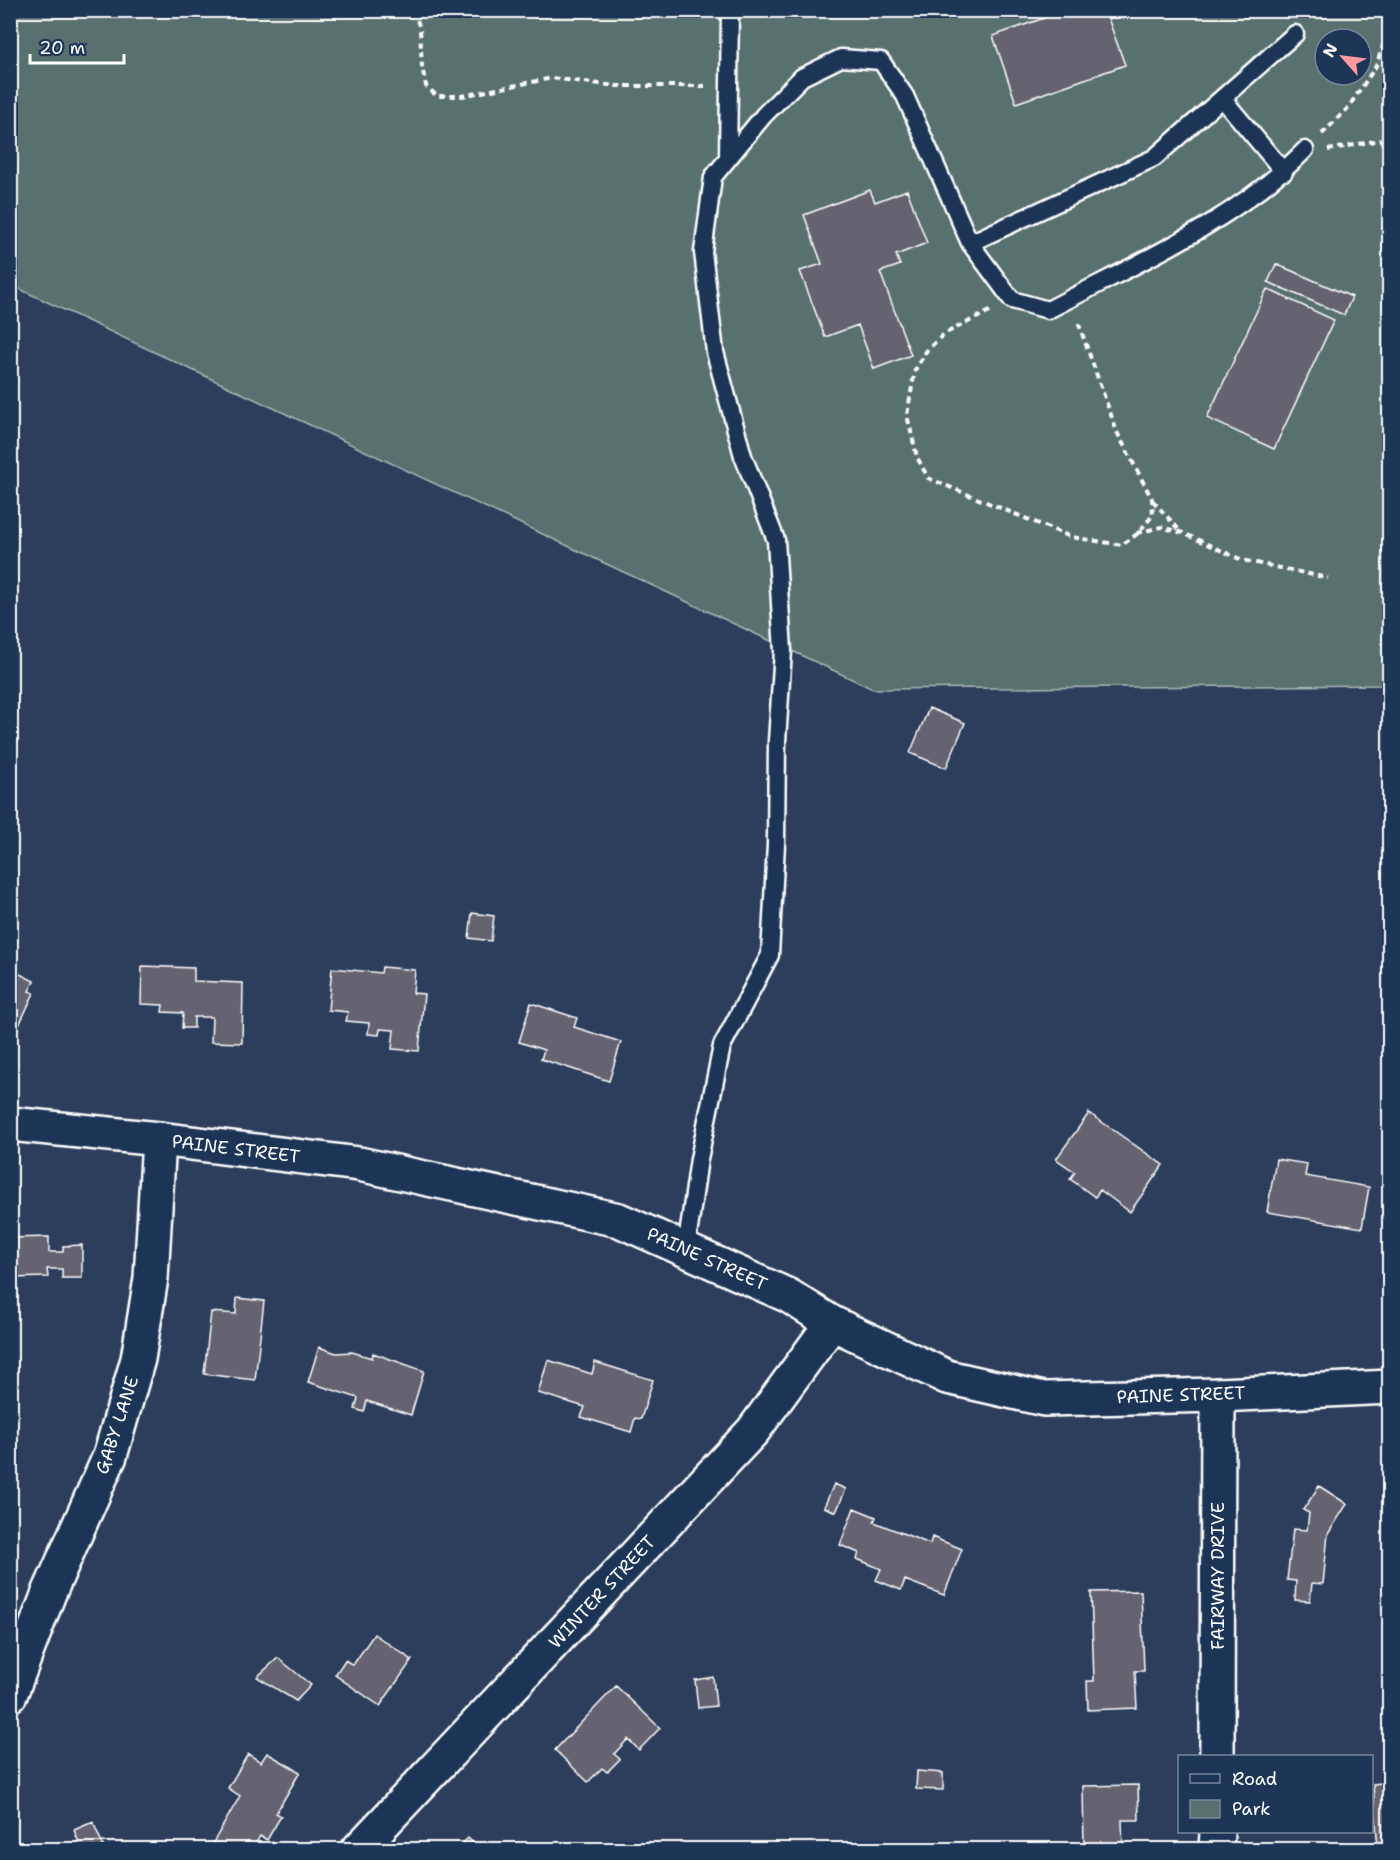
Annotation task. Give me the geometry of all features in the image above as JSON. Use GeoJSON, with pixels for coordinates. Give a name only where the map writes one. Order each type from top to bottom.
{"type":"FeatureCollection","features":[{"type":"Feature","properties":{"kind":"street","name":"PAINE STREET"},"geometry":{"type":"LineString","coordinates":[[10,1124],[159,1139],[359,1164],[619,1220],[789,1296],[832,1323],[947,1377],[1044,1399],[1218,1395],[1389,1386]]}},
{"type":"Feature","properties":{"kind":"street","name":"GABY LANE"},"geometry":{"type":"LineString","coordinates":[[10,1695],[50,1593],[110,1456],[138,1359],[151,1278],[159,1139]]}},
{"type":"Feature","properties":{"kind":"street","name":"WINTER STREET"},"geometry":{"type":"LineString","coordinates":[[358,1850],[753,1431],[832,1323]]}},
{"type":"Feature","properties":{"kind":"street","name":"FAIRWAY DRIVE"},"geometry":{"type":"LineString","coordinates":[[1217,1755],[1218,1395]]}},
{"type":"Feature","properties":{"kind":"street"},"geometry":{"type":"LineString","coordinates":[[1216,1833],[1216,1850]]}},
{"type":"Feature","properties":{"kind":"lane"},"geometry":{"type":"LineString","coordinates":[[728,158],[730,11]]}},
{"type":"Feature","properties":{"kind":"lane"},"geometry":{"type":"LineString","coordinates":[[970,243],[1154,158],[1295,34]]}},
{"type":"Feature","properties":{"kind":"lane"},"geometry":{"type":"LineString","coordinates":[[686,1250],[699,1159],[722,1047],[770,955],[776,843],[777,741],[783,651],[776,540],[743,456],[715,352],[703,252],[713,177],[764,115],[802,77],[842,58],[881,62],[905,96],[970,243],[1012,300],[1048,310],[1209,225],[1284,172],[1305,150]]}},
{"type":"Feature","properties":{"kind":"lane"},"geometry":{"type":"LineString","coordinates":[[1222,98],[1284,172]]}},
{"type":"Feature","properties":{"kind":"path"},"geometry":{"type":"LineString","coordinates":[[414,10],[420,29],[422,68],[426,86],[437,96],[462,96],[552,78],[616,86],[729,86]]}},
{"type":"Feature","properties":{"kind":"path"},"geometry":{"type":"LineString","coordinates":[[1305,150],[1348,108],[1376,66],[1389,26]]}},
{"type":"Feature","properties":{"kind":"path"},"geometry":{"type":"LineString","coordinates":[[1305,150],[1315,152],[1389,138]]}},
{"type":"Feature","properties":{"kind":"path"},"geometry":{"type":"LineString","coordinates":[[1070,299],[1117,432],[1156,506],[1183,533]]}},
{"type":"Feature","properties":{"kind":"path"},"geometry":{"type":"LineString","coordinates":[[1012,300],[944,334],[927,350],[915,370],[907,415],[917,457],[928,478],[1071,537],[1122,545],[1137,534],[1153,515],[1152,499]]}},
{"type":"Feature","properties":{"kind":"path"},"geometry":{"type":"LineString","coordinates":[[1137,534],[1161,527],[1183,533],[1242,560],[1328,578]]}},
{"type":"Feature","properties":{"kind":"green space"},"geometry":{"type":"Polygon","coordinates":[[[11,11],[1389,11],[1389,685],[873,689],[11,285],[11,11]]]}},
{"type":"Feature","properties":{"kind":"building"},"geometry":{"type":"Polygon","coordinates":[[[1067,10],[1105,10],[1125,65],[1016,103],[993,36],[1067,10]]]}},
{"type":"Feature","properties":{"kind":"building"},"geometry":{"type":"Polygon","coordinates":[[[870,190],[875,202],[907,190],[927,243],[896,255],[900,265],[880,272],[911,355],[874,369],[858,325],[825,337],[800,271],[822,264],[804,215],[870,190]]]}},
{"type":"Feature","properties":{"kind":"building"},"geometry":{"type":"Polygon","coordinates":[[[1276,264],[1352,297],[1344,315],[1268,282],[1276,264]]]}},
{"type":"Feature","properties":{"kind":"building"},"geometry":{"type":"Polygon","coordinates":[[[1267,289],[1334,320],[1274,449],[1207,418],[1267,289]]]}},
{"type":"Feature","properties":{"kind":"building"},"geometry":{"type":"Polygon","coordinates":[[[929,708],[965,723],[946,768],[910,753],[929,708]]]}},
{"type":"Feature","properties":{"kind":"building"},"geometry":{"type":"Polygon","coordinates":[[[472,913],[494,916],[491,941],[469,938],[472,913]]]}},
{"type":"Feature","properties":{"kind":"building"},"geometry":{"type":"Polygon","coordinates":[[[142,966],[194,968],[194,981],[243,983],[242,1043],[211,1042],[212,1017],[194,1017],[194,1028],[182,1028],[183,1013],[162,1012],[163,1005],[141,1004],[142,966]]]}},
{"type":"Feature","properties":{"kind":"building"},"geometry":{"type":"Polygon","coordinates":[[[382,967],[415,970],[413,993],[424,994],[419,1051],[392,1049],[394,1030],[380,1029],[379,1035],[368,1034],[369,1023],[346,1021],[348,1012],[328,1010],[332,968],[381,973],[382,967]]]}},
{"type":"Feature","properties":{"kind":"building"},"geometry":{"type":"Polygon","coordinates":[[[10,969],[34,981],[29,991],[34,993],[15,1034],[10,1032],[10,969]]]}},
{"type":"Feature","properties":{"kind":"building"},"geometry":{"type":"Polygon","coordinates":[[[531,1003],[577,1018],[574,1027],[621,1042],[609,1081],[541,1059],[544,1050],[519,1042],[531,1003]]]}},
{"type":"Feature","properties":{"kind":"building"},"geometry":{"type":"Polygon","coordinates":[[[1089,1113],[1163,1165],[1130,1212],[1100,1190],[1095,1197],[1070,1179],[1075,1172],[1056,1159],[1089,1113]]]}},
{"type":"Feature","properties":{"kind":"building"},"geometry":{"type":"Polygon","coordinates":[[[1276,1159],[1307,1164],[1305,1176],[1369,1187],[1362,1228],[1267,1212],[1276,1159]]]}},
{"type":"Feature","properties":{"kind":"building"},"geometry":{"type":"Polygon","coordinates":[[[49,1237],[49,1252],[63,1252],[63,1246],[82,1245],[82,1278],[62,1278],[62,1269],[47,1269],[48,1277],[10,1278],[10,1238],[49,1237]]]}},
{"type":"Feature","properties":{"kind":"building"},"geometry":{"type":"Polygon","coordinates":[[[237,1298],[264,1301],[255,1380],[204,1374],[211,1312],[236,1314],[237,1298]]]}},
{"type":"Feature","properties":{"kind":"building"},"geometry":{"type":"Polygon","coordinates":[[[319,1347],[336,1353],[352,1352],[372,1358],[373,1353],[424,1371],[411,1415],[367,1401],[364,1412],[355,1409],[358,1398],[308,1382],[319,1347]]]}},
{"type":"Feature","properties":{"kind":"building"},"geometry":{"type":"Polygon","coordinates":[[[548,1360],[592,1374],[595,1362],[653,1380],[641,1419],[635,1418],[631,1432],[581,1417],[585,1407],[538,1393],[548,1360]]]}},
{"type":"Feature","properties":{"kind":"building"},"geometry":{"type":"Polygon","coordinates":[[[834,1484],[846,1489],[836,1512],[824,1507],[834,1484]]]}},
{"type":"Feature","properties":{"kind":"building"},"geometry":{"type":"Polygon","coordinates":[[[1319,1486],[1347,1504],[1328,1534],[1323,1584],[1312,1583],[1310,1601],[1295,1600],[1296,1581],[1287,1580],[1293,1529],[1307,1530],[1309,1513],[1303,1510],[1319,1486]]]}},
{"type":"Feature","properties":{"kind":"building"},"geometry":{"type":"Polygon","coordinates":[[[854,1508],[876,1517],[874,1522],[930,1544],[932,1537],[962,1549],[944,1595],[905,1580],[901,1590],[876,1580],[881,1569],[857,1559],[859,1553],[840,1545],[854,1508]]]}},
{"type":"Feature","properties":{"kind":"building"},"geometry":{"type":"Polygon","coordinates":[[[1141,1591],[1144,1671],[1135,1671],[1137,1708],[1088,1710],[1087,1681],[1094,1681],[1091,1592],[1141,1591]]]}},
{"type":"Feature","properties":{"kind":"building"},"geometry":{"type":"Polygon","coordinates":[[[374,1634],[412,1660],[380,1706],[335,1675],[345,1660],[353,1665],[374,1634]]]}},
{"type":"Feature","properties":{"kind":"building"},"geometry":{"type":"Polygon","coordinates":[[[278,1658],[311,1685],[296,1701],[257,1677],[278,1658]]]}},
{"type":"Feature","properties":{"kind":"building"},"geometry":{"type":"Polygon","coordinates":[[[713,1677],[716,1706],[698,1708],[695,1680],[713,1677]]]}},
{"type":"Feature","properties":{"kind":"building"},"geometry":{"type":"Polygon","coordinates":[[[616,1686],[660,1728],[639,1750],[628,1739],[614,1754],[620,1759],[607,1772],[602,1768],[588,1782],[555,1750],[616,1686]]]}},
{"type":"Feature","properties":{"kind":"building"},"geometry":{"type":"Polygon","coordinates":[[[267,1753],[300,1772],[276,1813],[281,1816],[267,1840],[260,1836],[252,1850],[213,1850],[210,1848],[240,1796],[228,1788],[248,1754],[261,1762],[267,1753]]]}},
{"type":"Feature","properties":{"kind":"building"},"geometry":{"type":"Polygon","coordinates":[[[917,1771],[943,1773],[943,1790],[916,1789],[917,1771]]]}},
{"type":"Feature","properties":{"kind":"building"},"geometry":{"type":"Polygon","coordinates":[[[1390,1782],[1390,1850],[1378,1850],[1373,1784],[1390,1782]]]}},
{"type":"Feature","properties":{"kind":"building"},"geometry":{"type":"Polygon","coordinates":[[[1138,1785],[1139,1820],[1122,1820],[1123,1850],[1084,1850],[1083,1786],[1138,1785]]]}},
{"type":"Feature","properties":{"kind":"building"},"geometry":{"type":"Polygon","coordinates":[[[93,1822],[105,1850],[65,1850],[79,1843],[74,1830],[93,1822]]]}},
{"type":"Feature","properties":{"kind":"building"},"geometry":{"type":"Polygon","coordinates":[[[468,1838],[480,1850],[456,1850],[468,1838]]]}}]}
